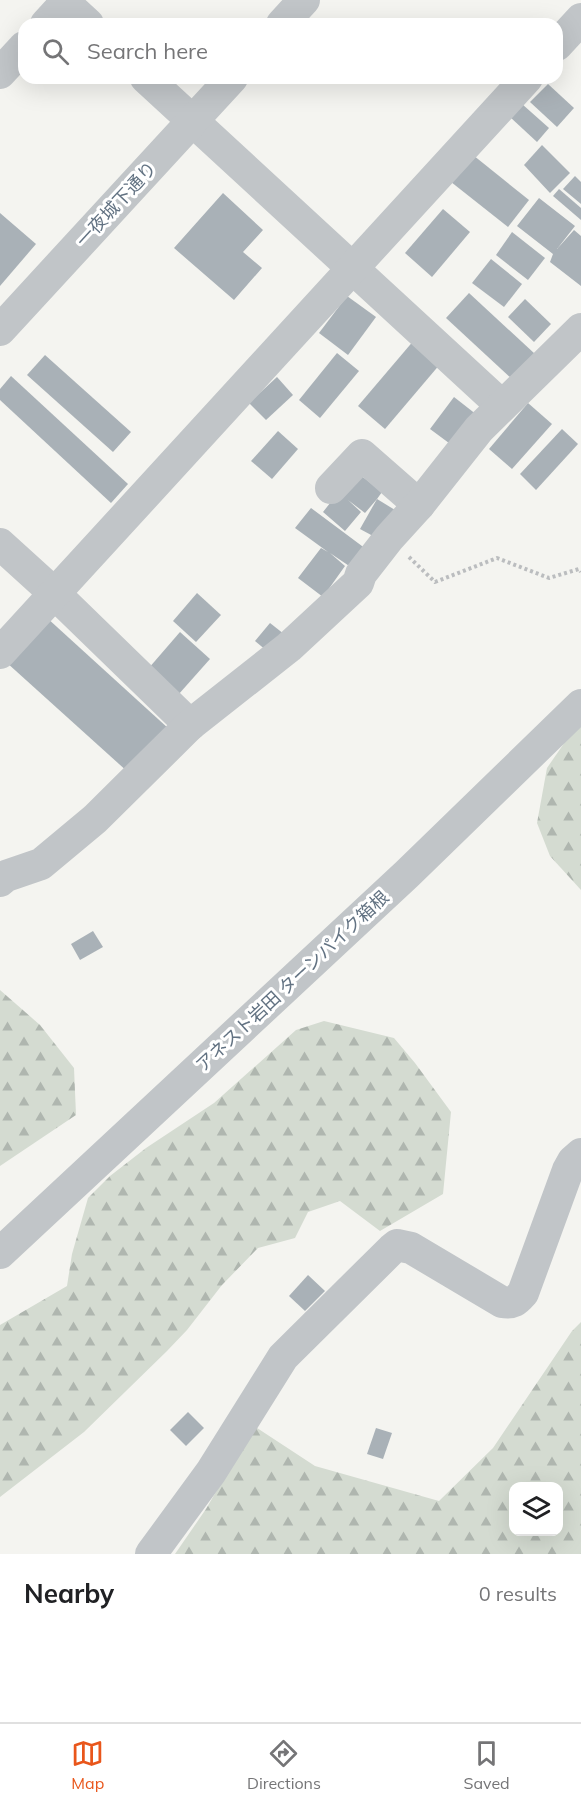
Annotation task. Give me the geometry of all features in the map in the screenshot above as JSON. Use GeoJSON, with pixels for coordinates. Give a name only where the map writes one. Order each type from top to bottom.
{"type":"FeatureCollection","features":[{"type":"Feature","properties":{"kind":"street"},"geometry":{"type":"LineString","coordinates":[[288,18],[304,0]]}},
{"type":"Feature","properties":{"kind":"street"},"geometry":{"type":"LineString","coordinates":[[563,38],[581,19]]}},
{"type":"Feature","properties":{"kind":"street"},"geometry":{"type":"LineString","coordinates":[[0,73],[18,54]]}},
{"type":"Feature","properties":{"kind":"street"},"geometry":{"type":"LineString","coordinates":[[153,84],[502,406]]}},
{"type":"Feature","properties":{"kind":"street","name":"一夜城下通り"},"geometry":{"type":"LineString","coordinates":[[0,330],[227,84]]}},
{"type":"Feature","properties":{"kind":"street"},"geometry":{"type":"LineString","coordinates":[[0,653],[522,84]]}},
{"type":"Feature","properties":{"kind":"street"},"geometry":{"type":"LineString","coordinates":[[2,876],[41,864],[95,819],[190,725],[289,647],[358,583],[361,574],[389,538],[419,505],[479,429],[581,329]]}},
{"type":"Feature","properties":{"kind":"street"},"geometry":{"type":"LineString","coordinates":[[332,488],[363,455],[419,505]]}},
{"type":"Feature","properties":{"kind":"street"},"geometry":{"type":"LineString","coordinates":[[0,544],[190,725]]}},
{"type":"Feature","properties":{"kind":"street","name":"アネスト岩田 ターンパイク箱根"},"geometry":{"type":"LineString","coordinates":[[0,1253],[407,874],[578,708]]}},
{"type":"Feature","properties":{"kind":"street"},"geometry":{"type":"LineString","coordinates":[[151,1554],[211,1472],[283,1357],[397,1245],[411,1248],[502,1302],[510,1304],[517,1300],[523,1293],[568,1170],[581,1154]]}},
{"type":"Feature","properties":{"kind":"path"},"geometry":{"type":"LineString","coordinates":[[389,538],[435,582],[497,558],[549,578],[579,569],[581,572]]}},
{"type":"Feature","properties":{"kind":"green space"},"geometry":{"type":"Polygon","coordinates":[[[581,723],[581,890],[550,856],[537,823],[547,768],[576,726],[581,723]]]}},
{"type":"Feature","properties":{"kind":"green space"},"geometry":{"type":"Polygon","coordinates":[[[0,990],[40,1025],[74,1068],[76,1115],[0,1166],[0,990]]]}},
{"type":"Feature","properties":{"kind":"green space"},"geometry":{"type":"Polygon","coordinates":[[[324,1021],[394,1038],[451,1112],[443,1194],[380,1231],[340,1201],[308,1212],[295,1238],[258,1248],[222,1285],[187,1330],[84,1432],[0,1497],[0,1325],[67,1286],[72,1254],[88,1198],[110,1176],[146,1148],[214,1103],[296,1030],[324,1021]]]}},
{"type":"Feature","properties":{"kind":"green space"},"geometry":{"type":"Polygon","coordinates":[[[581,1322],[581,1554],[175,1554],[206,1509],[254,1426],[315,1466],[439,1501],[493,1448],[572,1331],[581,1322]]]}},
{"type":"Feature","properties":{"kind":"building"},"geometry":{"type":"Polygon","coordinates":[[[548,84],[574,108],[557,127],[530,102],[548,84]]]}},
{"type":"Feature","properties":{"kind":"building"},"geometry":{"type":"Polygon","coordinates":[[[522,104],[549,128],[537,142],[510,117],[522,104]]]}},
{"type":"Feature","properties":{"kind":"building"},"geometry":{"type":"Polygon","coordinates":[[[542,145],[570,173],[550,193],[524,165],[542,145]]]}},
{"type":"Feature","properties":{"kind":"building"},"geometry":{"type":"Polygon","coordinates":[[[468,151],[529,200],[508,227],[446,178],[468,151]]]}},
{"type":"Feature","properties":{"kind":"building"},"geometry":{"type":"Polygon","coordinates":[[[575,176],[581,182],[581,204],[563,189],[575,176]]]}},
{"type":"Feature","properties":{"kind":"building"},"geometry":{"type":"Polygon","coordinates":[[[559,189],[581,208],[581,220],[553,196],[559,189]]]}},
{"type":"Feature","properties":{"kind":"building"},"geometry":{"type":"Polygon","coordinates":[[[223,193],[263,230],[243,252],[262,268],[234,300],[174,248],[223,193]]]}},
{"type":"Feature","properties":{"kind":"building"},"geometry":{"type":"Polygon","coordinates":[[[539,198],[575,226],[557,249],[574,230],[581,236],[581,286],[550,262],[553,254],[517,226],[539,198]]]}},
{"type":"Feature","properties":{"kind":"building"},"geometry":{"type":"Polygon","coordinates":[[[443,209],[470,232],[432,277],[405,253],[443,209]]]}},
{"type":"Feature","properties":{"kind":"building"},"geometry":{"type":"Polygon","coordinates":[[[0,213],[36,244],[0,286],[0,213]]]}},
{"type":"Feature","properties":{"kind":"building"},"geometry":{"type":"Polygon","coordinates":[[[512,232],[545,258],[528,280],[496,255],[512,232]]]}},
{"type":"Feature","properties":{"kind":"building"},"geometry":{"type":"Polygon","coordinates":[[[491,259],[522,284],[504,307],[472,283],[491,259]]]}},
{"type":"Feature","properties":{"kind":"building"},"geometry":{"type":"Polygon","coordinates":[[[469,293],[535,354],[512,379],[446,318],[469,293]]]}},
{"type":"Feature","properties":{"kind":"building"},"geometry":{"type":"Polygon","coordinates":[[[347,296],[376,317],[348,355],[319,333],[347,296]]]}},
{"type":"Feature","properties":{"kind":"building"},"geometry":{"type":"Polygon","coordinates":[[[525,299],[551,324],[534,342],[508,317],[525,299]]]}},
{"type":"Feature","properties":{"kind":"building"},"geometry":{"type":"Polygon","coordinates":[[[415,339],[441,363],[385,429],[358,406],[415,339]]]}},
{"type":"Feature","properties":{"kind":"building"},"geometry":{"type":"Polygon","coordinates":[[[337,353],[359,371],[320,418],[299,400],[337,353]]]}},
{"type":"Feature","properties":{"kind":"building"},"geometry":{"type":"Polygon","coordinates":[[[45,355],[131,432],[113,452],[27,375],[45,355]]]}},
{"type":"Feature","properties":{"kind":"building"},"geometry":{"type":"Polygon","coordinates":[[[11,376],[128,484],[111,503],[0,400],[0,389],[11,376]]]}},
{"type":"Feature","properties":{"kind":"building"},"geometry":{"type":"Polygon","coordinates":[[[277,377],[293,395],[266,420],[249,403],[277,377]]]}},
{"type":"Feature","properties":{"kind":"building"},"geometry":{"type":"Polygon","coordinates":[[[454,397],[477,415],[453,446],[430,429],[454,397]]]}},
{"type":"Feature","properties":{"kind":"building"},"geometry":{"type":"Polygon","coordinates":[[[528,403],[552,424],[512,469],[489,449],[528,403]]]}},
{"type":"Feature","properties":{"kind":"building"},"geometry":{"type":"Polygon","coordinates":[[[562,429],[578,444],[536,490],[520,474],[562,429]]]}},
{"type":"Feature","properties":{"kind":"building"},"geometry":{"type":"Polygon","coordinates":[[[278,431],[298,449],[272,479],[251,461],[278,431]]]}},
{"type":"Feature","properties":{"kind":"building"},"geometry":{"type":"Polygon","coordinates":[[[359,474],[382,492],[365,513],[348,500],[361,512],[345,531],[323,512],[338,493],[359,474]]]}},
{"type":"Feature","properties":{"kind":"building"},"geometry":{"type":"Polygon","coordinates":[[[377,499],[395,510],[373,536],[360,529],[377,499]]]}},
{"type":"Feature","properties":{"kind":"building"},"geometry":{"type":"Polygon","coordinates":[[[311,508],[370,552],[361,574],[330,553],[345,566],[323,597],[298,578],[321,548],[328,552],[295,528],[311,508]]]}},
{"type":"Feature","properties":{"kind":"building"},"geometry":{"type":"Polygon","coordinates":[[[197,593],[221,615],[196,642],[173,621],[197,593]]]}},
{"type":"Feature","properties":{"kind":"building"},"geometry":{"type":"Polygon","coordinates":[[[46,617],[169,729],[129,773],[6,662],[46,617]]]}},
{"type":"Feature","properties":{"kind":"building"},"geometry":{"type":"Polygon","coordinates":[[[270,623],[289,638],[273,656],[255,641],[270,623]]]}},
{"type":"Feature","properties":{"kind":"building"},"geometry":{"type":"Polygon","coordinates":[[[180,632],[210,659],[178,695],[148,669],[180,632]]]}},
{"type":"Feature","properties":{"kind":"building"},"geometry":{"type":"Polygon","coordinates":[[[93,931],[103,947],[80,960],[71,944],[93,931]]]}},
{"type":"Feature","properties":{"kind":"building"},"geometry":{"type":"Polygon","coordinates":[[[308,1275],[325,1291],[305,1311],[289,1296],[308,1275]]]}},
{"type":"Feature","properties":{"kind":"building"},"geometry":{"type":"Polygon","coordinates":[[[188,1412],[204,1428],[186,1446],[170,1430],[188,1412]]]}},
{"type":"Feature","properties":{"kind":"building"},"geometry":{"type":"Polygon","coordinates":[[[376,1428],[392,1433],[383,1459],[367,1454],[376,1428]]]}}]}
